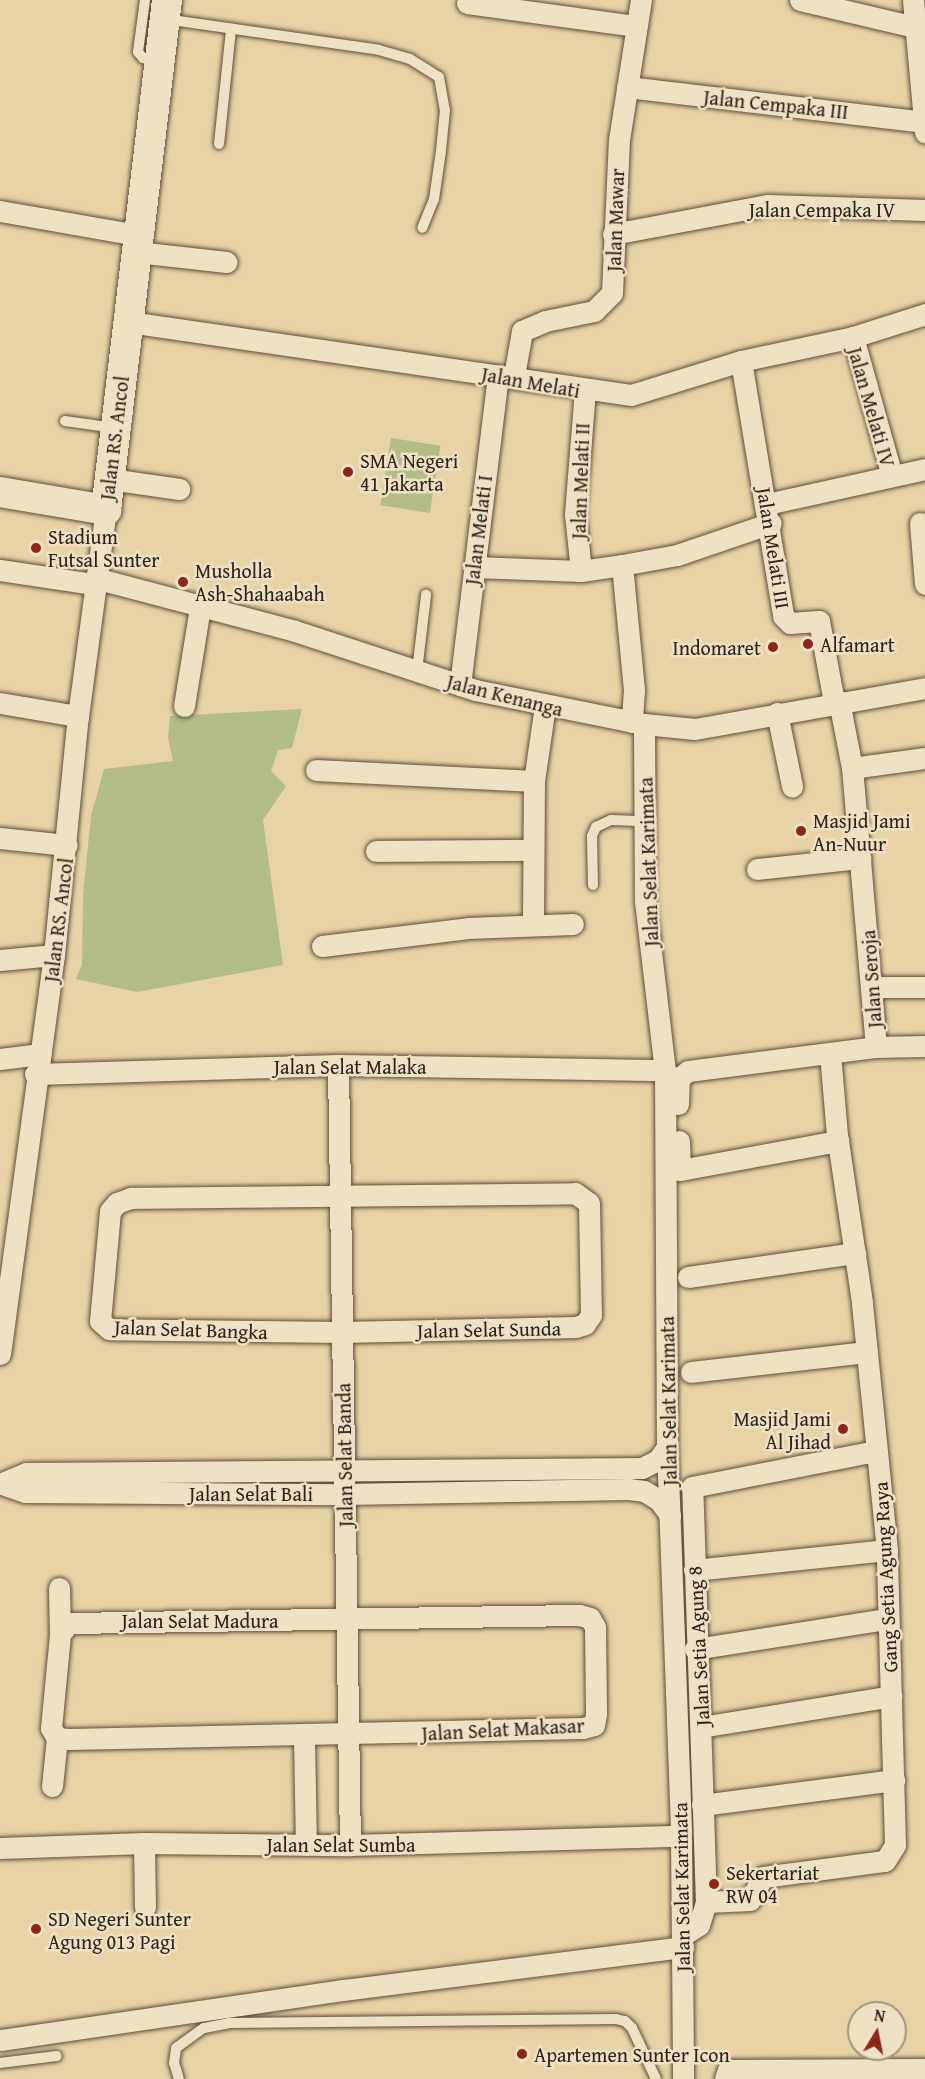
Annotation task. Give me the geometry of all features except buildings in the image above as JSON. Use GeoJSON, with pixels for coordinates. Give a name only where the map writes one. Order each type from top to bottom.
{"type":"FeatureCollection","features":[{"type":"Feature","properties":{"kind":"street","name":"Jalan Mawar"},"geometry":{"type":"LineString","coordinates":[[506,376],[522,331],[545,321],[594,311],[608,301],[613,284],[613,234],[627,87],[641,0]]}},
{"type":"Feature","properties":{"kind":"street"},"geometry":{"type":"LineString","coordinates":[[800,0],[915,27]]}},
{"type":"Feature","properties":{"kind":"street"},"geometry":{"type":"LineString","coordinates":[[914,0],[925,132]]}},
{"type":"Feature","properties":{"kind":"street"},"geometry":{"type":"LineString","coordinates":[[466,3],[636,26]]}},
{"type":"Feature","properties":{"kind":"street","name":"Jalan RS. Ancol"},"geometry":{"type":"LineString","coordinates":[[0,1354],[54,955],[67,844],[78,716],[129,322],[159,61],[159,6]]}},
{"type":"Feature","properties":{"kind":"street","name":"Jalan Cempaka III"},"geometry":{"type":"LineString","coordinates":[[627,87],[925,122]]}},
{"type":"Feature","properties":{"kind":"street","name":"Jalan Cempaka IV"},"geometry":{"type":"LineString","coordinates":[[613,234],[768,205],[925,210]]}},
{"type":"Feature","properties":{"kind":"street"},"geometry":{"type":"LineString","coordinates":[[0,211],[137,244],[226,262]]}},
{"type":"Feature","properties":{"kind":"street","name":"Jalan Melati"},"geometry":{"type":"LineString","coordinates":[[129,322],[506,376],[585,391],[631,395],[741,361],[853,337],[925,314]]}},
{"type":"Feature","properties":{"kind":"street","name":"Jalan Melati IV"},"geometry":{"type":"LineString","coordinates":[[853,337],[892,476]]}},
{"type":"Feature","properties":{"kind":"street","name":"Jalan Melati III"},"geometry":{"type":"LineString","coordinates":[[741,361],[769,513],[783,616],[790,623],[819,621],[837,702]]}},
{"type":"Feature","properties":{"kind":"street","name":"Jalan Melati I"},"geometry":{"type":"LineString","coordinates":[[460,685],[474,567],[506,376]]}},
{"type":"Feature","properties":{"kind":"street","name":"Jalan Melati II"},"geometry":{"type":"LineString","coordinates":[[581,571],[575,514],[585,391]]}},
{"type":"Feature","properties":{"kind":"street"},"geometry":{"type":"LineString","coordinates":[[474,567],[581,571],[677,555],[769,513],[892,476],[925,469]]}},
{"type":"Feature","properties":{"kind":"street"},"geometry":{"type":"LineString","coordinates":[[110,479],[178,489]]}},
{"type":"Feature","properties":{"kind":"street"},"geometry":{"type":"LineString","coordinates":[[0,492],[106,510]]}},
{"type":"Feature","properties":{"kind":"street"},"geometry":{"type":"LineString","coordinates":[[920,523],[925,584]]}},
{"type":"Feature","properties":{"kind":"street"},"geometry":{"type":"LineString","coordinates":[[622,565],[638,723]]}},
{"type":"Feature","properties":{"kind":"street","name":"Jalan Kenanga"},"geometry":{"type":"LineString","coordinates":[[0,570],[95,581],[295,631],[460,685],[545,706],[638,723],[695,729],[925,688]]}},
{"type":"Feature","properties":{"kind":"street"},"geometry":{"type":"LineString","coordinates":[[184,706],[200,607]]}},
{"type":"Feature","properties":{"kind":"street","name":"Jalan Seroja"},"geometry":{"type":"LineString","coordinates":[[837,702],[852,768],[873,987],[876,1047],[688,1071],[679,1078],[677,1088],[680,1170],[838,1141]]}},
{"type":"Feature","properties":{"kind":"street"},"geometry":{"type":"LineString","coordinates":[[0,703],[78,716]]}},
{"type":"Feature","properties":{"kind":"street"},"geometry":{"type":"LineString","coordinates":[[533,923],[534,781],[545,706]]}},
{"type":"Feature","properties":{"kind":"street"},"geometry":{"type":"LineString","coordinates":[[777,713],[792,786]]}},
{"type":"Feature","properties":{"kind":"street","name":"Jalan Selat Karimata"},"geometry":{"type":"LineString","coordinates":[[638,723],[645,821],[645,902],[665,1070],[667,1447],[681,1836],[683,2079]]}},
{"type":"Feature","properties":{"kind":"street"},"geometry":{"type":"LineString","coordinates":[[852,768],[925,758]]}},
{"type":"Feature","properties":{"kind":"street"},"geometry":{"type":"LineString","coordinates":[[316,770],[534,781]]}},
{"type":"Feature","properties":{"kind":"street"},"geometry":{"type":"LineString","coordinates":[[0,838],[67,844]]}},
{"type":"Feature","properties":{"kind":"street"},"geometry":{"type":"LineString","coordinates":[[376,851],[532,850]]}},
{"type":"Feature","properties":{"kind":"street"},"geometry":{"type":"LineString","coordinates":[[758,869],[860,858]]}},
{"type":"Feature","properties":{"kind":"street"},"geometry":{"type":"LineString","coordinates":[[322,946],[533,923],[573,924]]}},
{"type":"Feature","properties":{"kind":"street"},"geometry":{"type":"LineString","coordinates":[[0,960],[54,955]]}},
{"type":"Feature","properties":{"kind":"street"},"geometry":{"type":"LineString","coordinates":[[873,987],[925,987]]}},
{"type":"Feature","properties":{"kind":"street"},"geometry":{"type":"LineString","coordinates":[[876,1047],[925,1046]]}},
{"type":"Feature","properties":{"kind":"street","name":"Gang Setia Agung Raya"},"geometry":{"type":"LineString","coordinates":[[706,1902],[750,1900],[763,1877],[885,1861],[895,1845],[892,1696],[887,1619],[887,1550],[867,1352],[838,1141],[830,1054]]}},
{"type":"Feature","properties":{"kind":"street"},"geometry":{"type":"LineString","coordinates":[[0,1059],[38,1064]]}},
{"type":"Feature","properties":{"kind":"street","name":"Jalan Selat Malaka"},"geometry":{"type":"LineString","coordinates":[[38,1064],[338,1065],[665,1070]]}},
{"type":"Feature","properties":{"kind":"street","name":"Jalan Selat Banda"},"geometry":{"type":"LineString","coordinates":[[338,1065],[350,1845]]}},
{"type":"Feature","properties":{"kind":"street","name":"Jalan Selat Sunda"},"geometry":{"type":"LineString","coordinates":[[340,1195],[575,1193],[589,1203],[591,1315],[585,1324],[342,1332]]}},
{"type":"Feature","properties":{"kind":"street","name":"Jalan Selat Bangka"},"geometry":{"type":"LineString","coordinates":[[340,1195],[131,1198],[117,1203],[110,1211],[100,1321],[109,1329],[342,1332]]}},
{"type":"Feature","properties":{"kind":"street"},"geometry":{"type":"LineString","coordinates":[[688,1277],[855,1252]]}},
{"type":"Feature","properties":{"kind":"street"},"geometry":{"type":"LineString","coordinates":[[691,1372],[867,1352]]}},
{"type":"Feature","properties":{"kind":"street","name":"Jalan Selat Bali"},"geometry":{"type":"LineString","coordinates":[[1,1484],[26,1473],[642,1468],[658,1460],[667,1447]]}},
{"type":"Feature","properties":{"kind":"street","name":"Jalan Setia Agung 8"},"geometry":{"type":"LineString","coordinates":[[706,1902],[701,1727],[695,1649],[692,1487],[876,1450]]}},
{"type":"Feature","properties":{"kind":"street","name":"Jalan Selat Bali"},"geometry":{"type":"LineString","coordinates":[[1,1484],[25,1492],[344,1494],[628,1489],[644,1491],[659,1500],[670,1515]]}},
{"type":"Feature","properties":{"kind":"street"},"geometry":{"type":"LineString","coordinates":[[694,1570],[887,1550]]}},
{"type":"Feature","properties":{"kind":"street"},"geometry":{"type":"LineString","coordinates":[[52,1786],[57,1738],[51,1728],[60,1634],[59,1588]]}},
{"type":"Feature","properties":{"kind":"street","name":"Jalan Selat Makasar"},"geometry":{"type":"LineString","coordinates":[[346,1620],[579,1616],[590,1618],[595,1627],[594,1725],[583,1728],[348,1735]]}},
{"type":"Feature","properties":{"kind":"street"},"geometry":{"type":"LineString","coordinates":[[695,1649],[887,1619]]}},
{"type":"Feature","properties":{"kind":"street","name":"Jalan Selat Madura"},"geometry":{"type":"LineString","coordinates":[[60,1634],[69,1623],[83,1621],[346,1620]]}},
{"type":"Feature","properties":{"kind":"street"},"geometry":{"type":"LineString","coordinates":[[701,1727],[892,1696]]}},
{"type":"Feature","properties":{"kind":"street"},"geometry":{"type":"LineString","coordinates":[[304,1735],[306,1845]]}},
{"type":"Feature","properties":{"kind":"street"},"geometry":{"type":"LineString","coordinates":[[57,1738],[348,1735]]}},
{"type":"Feature","properties":{"kind":"street"},"geometry":{"type":"LineString","coordinates":[[702,1805],[894,1779]]}},
{"type":"Feature","properties":{"kind":"street","name":"Jalan Selat Sumba"},"geometry":{"type":"LineString","coordinates":[[0,1848],[144,1843],[350,1845],[681,1836]]}},
{"type":"Feature","properties":{"kind":"street"},"geometry":{"type":"LineString","coordinates":[[144,1843],[145,1907]]}},
{"type":"Feature","properties":{"kind":"street"},"geometry":{"type":"LineString","coordinates":[[0,2040],[683,1941],[699,1925],[706,1902]]}},
{"type":"Feature","properties":{"kind":"street"},"geometry":{"type":"LineString","coordinates":[[725,2079],[728,2070],[925,2069]]}},
{"type":"Feature","properties":{"kind":"lane"},"geometry":{"type":"LineString","coordinates":[[159,6],[231,29],[379,50],[410,60],[440,77],[445,110],[441,151],[434,199],[422,228]]}},
{"type":"Feature","properties":{"kind":"lane"},"geometry":{"type":"LineString","coordinates":[[219,144],[231,29]]}},
{"type":"Feature","properties":{"kind":"lane"},"geometry":{"type":"LineString","coordinates":[[65,421],[116,428]]}},
{"type":"Feature","properties":{"kind":"lane"},"geometry":{"type":"LineString","coordinates":[[417,671],[426,595]]}},
{"type":"Feature","properties":{"kind":"lane"},"geometry":{"type":"LineString","coordinates":[[593,885],[592,836],[596,826],[611,820],[645,821]]}},
{"type":"Feature","properties":{"kind":"lane"},"geometry":{"type":"LineString","coordinates":[[179,2079],[174,2062],[176,2048],[204,2028],[229,2023],[616,2019],[625,2021],[632,2028],[656,2079]]}},
{"type":"Feature","properties":{"kind":"lane"},"geometry":{"type":"LineString","coordinates":[[0,2063],[57,2056]]}},
{"type":"Feature","properties":{"kind":"green space"},"geometry":{"type":"Polygon","coordinates":[[[391,438],[440,446],[430,513],[380,505],[391,438]]]}},
{"type":"Feature","properties":{"kind":"green space"},"geometry":{"type":"Polygon","coordinates":[[[302,709],[292,748],[278,750],[271,771],[286,786],[263,820],[283,965],[137,992],[76,979],[82,964],[83,894],[91,816],[104,769],[173,761],[168,737],[170,716],[302,709]]]}},
{"type":"Feature","properties":{"kind":"place","name":"SMA Negeri 41 Jakarta"},"geometry":{"type":"Point","coordinates":[348,472]}},
{"type":"Feature","properties":{"kind":"place","name":"Stadium Futsal Sunter"},"geometry":{"type":"Point","coordinates":[36,548]}},
{"type":"Feature","properties":{"kind":"place","name":"Musholla Ash-Shahaabah"},"geometry":{"type":"Point","coordinates":[183,582]}},
{"type":"Feature","properties":{"kind":"place","name":"Alfamart"},"geometry":{"type":"Point","coordinates":[808,644]}},
{"type":"Feature","properties":{"kind":"place","name":"Indomaret"},"geometry":{"type":"Point","coordinates":[773,647]}},
{"type":"Feature","properties":{"kind":"place","name":"Masjid Jami An-Nuur"},"geometry":{"type":"Point","coordinates":[801,831]}},
{"type":"Feature","properties":{"kind":"place","name":"Masjid Jami Al Jihad"},"geometry":{"type":"Point","coordinates":[843,1429]}},
{"type":"Feature","properties":{"kind":"place","name":"Sekertariat RW 04"},"geometry":{"type":"Point","coordinates":[714,1884]}},
{"type":"Feature","properties":{"kind":"place","name":"SD Negeri Sunter Agung 013 Pagi"},"geometry":{"type":"Point","coordinates":[36,1929]}},
{"type":"Feature","properties":{"kind":"place","name":"Apartemen Sunter Icon"},"geometry":{"type":"Point","coordinates":[522,2054]}}]}
